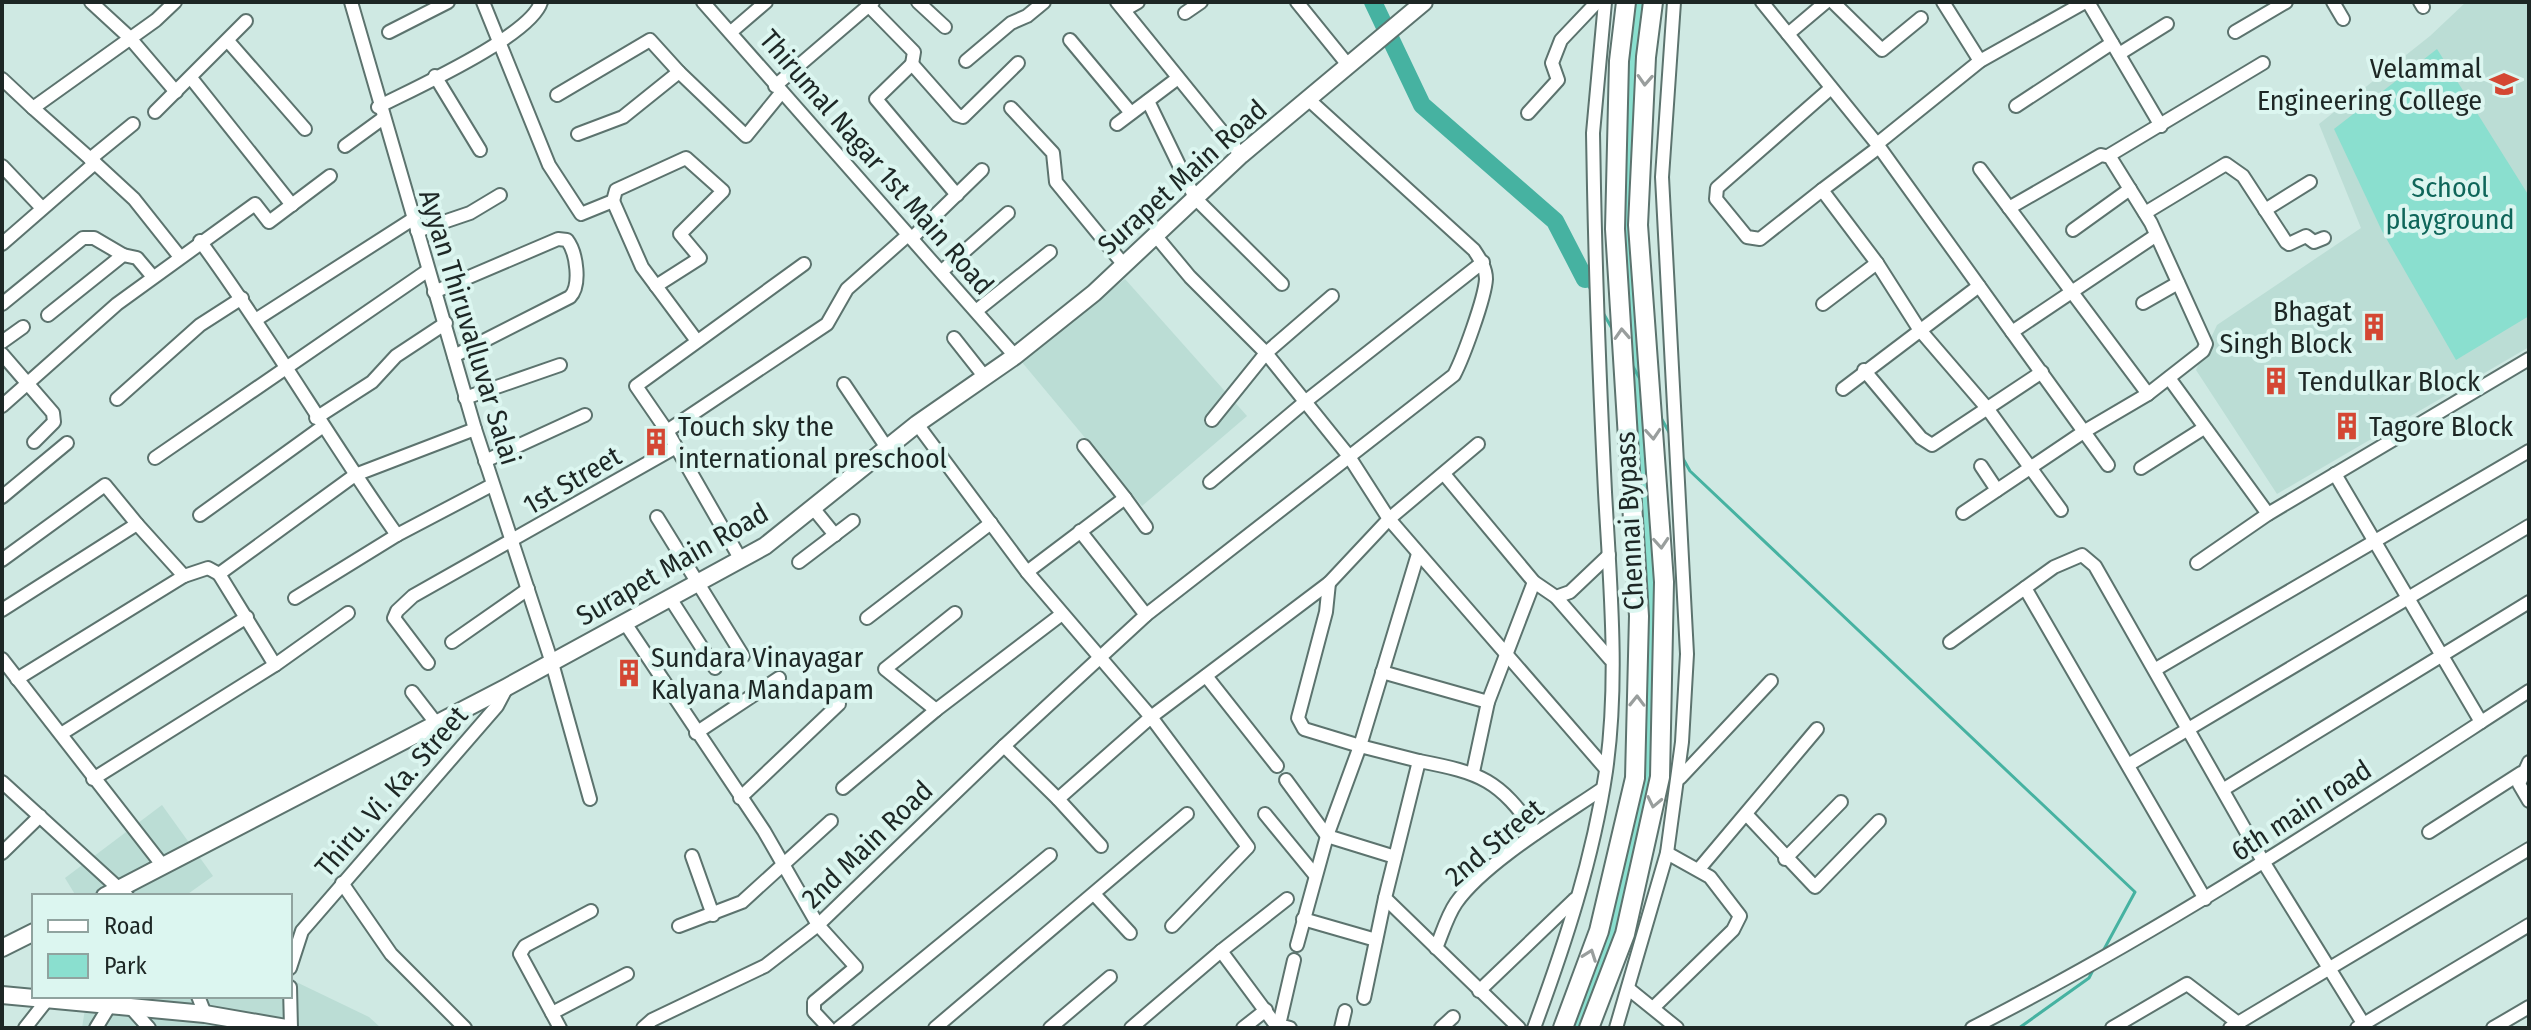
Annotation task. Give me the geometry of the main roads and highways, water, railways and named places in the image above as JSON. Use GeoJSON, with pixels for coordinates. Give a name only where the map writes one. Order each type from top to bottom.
{"type":"FeatureCollection","features":[{"type":"Feature","properties":{"kind":"highway","name":"Chennai Bypass"},"geometry":{"type":"LineString","coordinates":[[1563,1028],[1599,931],[1635,778],[1639,616],[1615,229],[1619,61],[1626,2]]}},
{"type":"Feature","properties":{"kind":"highway","name":"Chennai Bypass"},"geometry":{"type":"LineString","coordinates":[[1589,1028],[1625,934],[1660,777],[1664,582],[1638,225],[1646,57],[1653,2]]}},
{"type":"Feature","properties":{"kind":"main road","name":"Surapet Main Road"},"geometry":{"type":"LineString","coordinates":[[118,893],[163,866],[507,687],[765,546],[917,424],[1015,356],[1124,265],[1241,155],[1424,2]]}},
{"type":"Feature","properties":{"kind":"main road"},"geometry":{"type":"LineString","coordinates":[[2,948],[32,933]]}},
{"type":"Feature","properties":{"kind":"main road"},"geometry":{"type":"LineString","coordinates":[[2,995],[205,1014],[289,1028]]}},
{"type":"Feature","properties":{"kind":"waterway"},"geometry":{"type":"LineString","coordinates":[[1373,2],[1422,105],[1555,221],[1585,279]]}},
{"type":"Feature","properties":{"kind":"waterway"},"geometry":{"type":"LineString","coordinates":[[1585,279],[1591,290]]}},
{"type":"Feature","properties":{"kind":"waterway"},"geometry":{"type":"LineString","coordinates":[[1602,311],[1614,332]]}},
{"type":"Feature","properties":{"kind":"waterway"},"geometry":{"type":"LineString","coordinates":[[1631,363],[1641,381]]}},
{"type":"Feature","properties":{"kind":"waterway"},"geometry":{"type":"LineString","coordinates":[[1660,416],[1670,434]]}},
{"type":"Feature","properties":{"kind":"waterway"},"geometry":{"type":"LineString","coordinates":[[1681,455],[1690,471],[2135,892],[2102,953]]}},
{"type":"Feature","properties":{"kind":"waterway"},"geometry":{"type":"LineString","coordinates":[[2019,1028],[2089,978],[2095,966]]}},
{"type":"Feature","properties":{"kind":"place","name":"Velammal Engineering College"},"geometry":{"type":"Point","coordinates":[2504,84]}},
{"type":"Feature","properties":{"kind":"place","name":"Bhagat Singh Block"},"geometry":{"type":"Point","coordinates":[2374,327]}},
{"type":"Feature","properties":{"kind":"place","name":"Tendulkar Block"},"geometry":{"type":"Point","coordinates":[2276,381]}},
{"type":"Feature","properties":{"kind":"place","name":"Tagore Block"},"geometry":{"type":"Point","coordinates":[2347,426]}},
{"type":"Feature","properties":{"kind":"place","name":"Touch sky the international preschool"},"geometry":{"type":"Point","coordinates":[656,442]}},
{"type":"Feature","properties":{"kind":"place","name":"Sundara Vinayagar Kalyana Mandapam"},"geometry":{"type":"Point","coordinates":[629,673]}},
{"type":"Feature","properties":{"kind":"park label","name":"School playground"},"geometry":{"type":"Point","coordinates":[2450,203]}}]}
